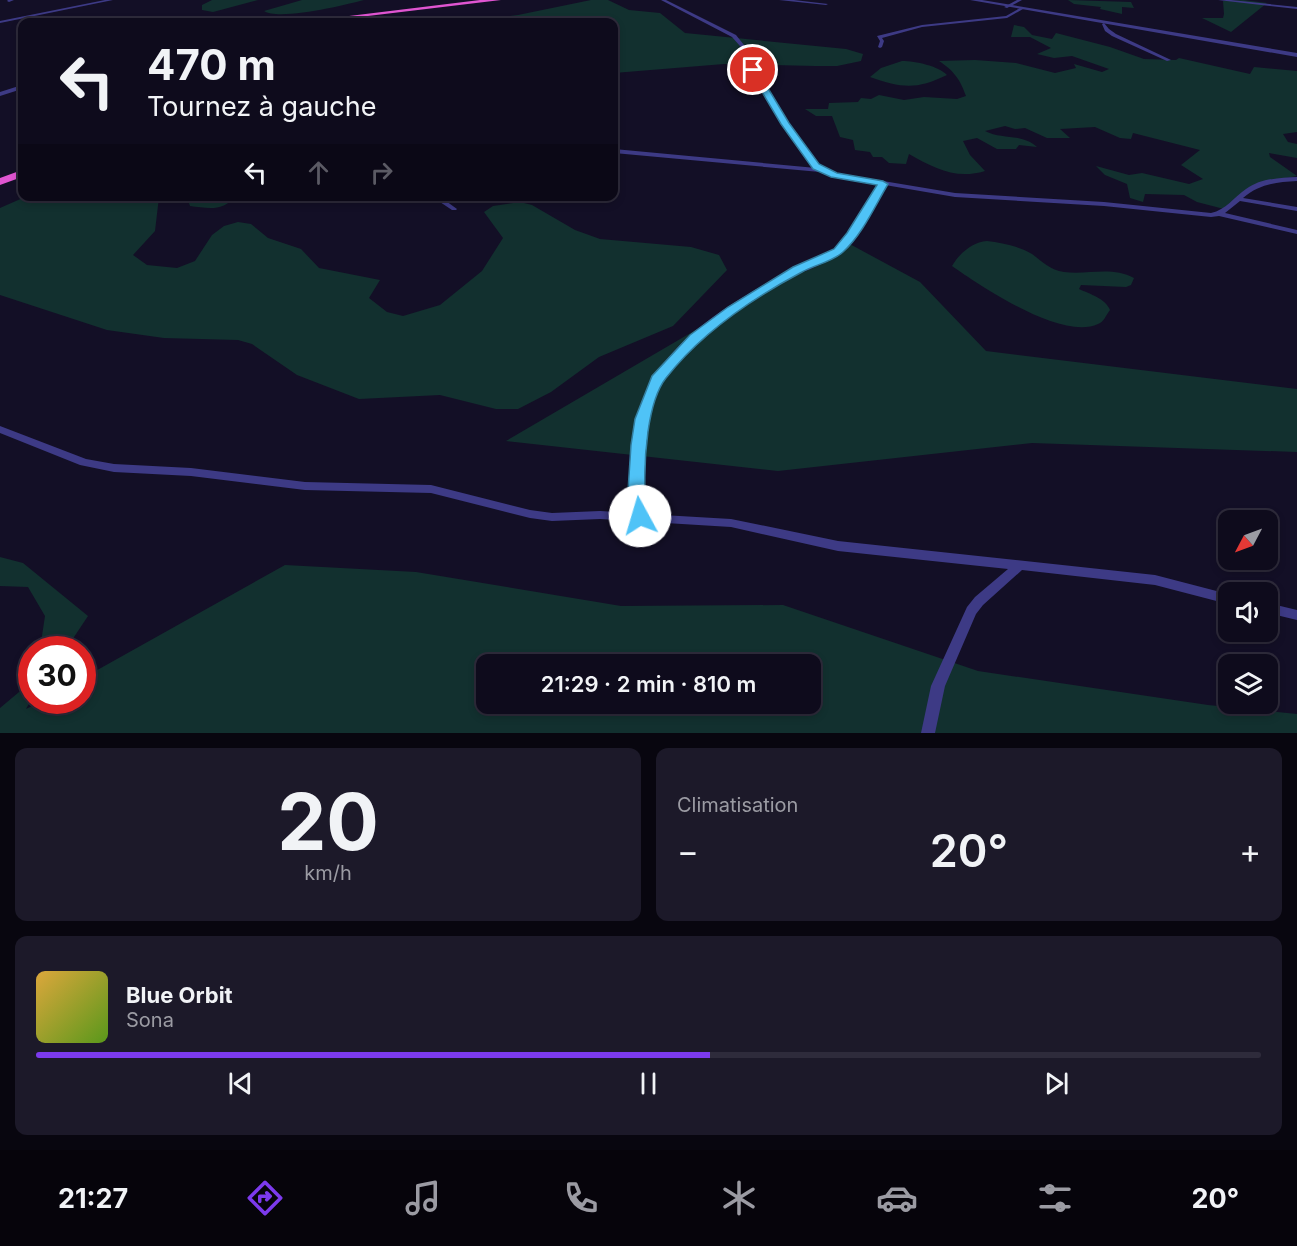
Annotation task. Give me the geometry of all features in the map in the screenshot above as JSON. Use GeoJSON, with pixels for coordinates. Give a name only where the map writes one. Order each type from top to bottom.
{"type":"FeatureCollection","features":[{"type":"Feature","properties":{"kind":"highway"},"geometry":{"type":"LineString","coordinates":[[339,18],[498,0]]}},
{"type":"Feature","properties":{"kind":"highway"},"geometry":{"type":"LineString","coordinates":[[0,182],[18,175]]}},
{"type":"Feature","properties":{"kind":"street"},"geometry":{"type":"LineString","coordinates":[[20,18],[111,0]]}},
{"type":"Feature","properties":{"kind":"street"},"geometry":{"type":"LineString","coordinates":[[663,0],[734,36],[750,55],[753,70],[785,124],[821,170]]}},
{"type":"Feature","properties":{"kind":"street"},"geometry":{"type":"LineString","coordinates":[[781,0],[826,4]]}},
{"type":"Feature","properties":{"kind":"street"},"geometry":{"type":"LineString","coordinates":[[973,0],[1297,55]]}},
{"type":"Feature","properties":{"kind":"street"},"geometry":{"type":"LineString","coordinates":[[1006,7],[1020,0]]}},
{"type":"Feature","properties":{"kind":"street"},"geometry":{"type":"LineString","coordinates":[[1220,0],[1297,8]]}},
{"type":"Feature","properties":{"kind":"street"},"geometry":{"type":"LineString","coordinates":[[880,47],[882,40],[879,38],[909,28],[1007,17],[1021,9]]}},
{"type":"Feature","properties":{"kind":"street"},"geometry":{"type":"LineString","coordinates":[[0,22],[18,18]]}},
{"type":"Feature","properties":{"kind":"street"},"geometry":{"type":"LineString","coordinates":[[1104,24],[1107,30],[1114,35],[1169,60]]}},
{"type":"Feature","properties":{"kind":"street"},"geometry":{"type":"LineString","coordinates":[[0,94],[18,88]]}},
{"type":"Feature","properties":{"kind":"street"},"geometry":{"type":"LineString","coordinates":[[618,146],[624,151]]}},
{"type":"Feature","properties":{"kind":"street"},"geometry":{"type":"LineString","coordinates":[[618,152],[821,170],[834,175],[955,195],[1220,214],[1297,232]]}},
{"type":"Feature","properties":{"kind":"street"},"geometry":{"type":"LineString","coordinates":[[1220,214],[1251,189],[1270,181],[1297,179]]}},
{"type":"Feature","properties":{"kind":"street"},"geometry":{"type":"LineString","coordinates":[[640,516],[637,491],[639,445],[643,419],[657,379],[695,338],[732,309],[797,270],[838,251],[852,235],[883,184]]}},
{"type":"Feature","properties":{"kind":"street"},"geometry":{"type":"LineString","coordinates":[[1238,200],[1297,208]]}},
{"type":"Feature","properties":{"kind":"street"},"geometry":{"type":"LineString","coordinates":[[442,201],[454,209]]}},
{"type":"Feature","properties":{"kind":"street"},"geometry":{"type":"LineString","coordinates":[[0,429],[84,462],[114,468],[191,472],[306,486],[431,489],[530,514],[552,517],[640,516],[731,523],[819,543],[1155,580],[1218,596]]}},
{"type":"Feature","properties":{"kind":"street"},"geometry":{"type":"LineString","coordinates":[[928,733],[938,686],[971,611],[979,601],[1019,566]]}},
{"type":"Feature","properties":{"kind":"street"},"geometry":{"type":"LineString","coordinates":[[1278,610],[1297,615]]}},
{"type":"Feature","properties":{"kind":"green space"},"geometry":{"type":"Polygon","coordinates":[[[212,0],[258,0],[213,12],[202,10],[202,5],[212,0]]]}},
{"type":"Feature","properties":{"kind":"green space"},"geometry":{"type":"Polygon","coordinates":[[[302,0],[364,0],[297,13],[272,14],[264,11],[302,0]]]}},
{"type":"Feature","properties":{"kind":"green space"},"geometry":{"type":"Polygon","coordinates":[[[591,0],[608,0],[629,10],[660,13],[685,33],[846,49],[863,54],[861,61],[837,66],[724,64],[618,73],[618,18],[492,18],[591,0]]]}},
{"type":"Feature","properties":{"kind":"green space"},"geometry":{"type":"Polygon","coordinates":[[[1068,0],[1131,2],[1134,8],[1122,7],[1122,14],[1100,9],[1101,7],[1074,4],[1068,0]]]}},
{"type":"Feature","properties":{"kind":"green space"},"geometry":{"type":"Polygon","coordinates":[[[1243,0],[1267,3],[1231,32],[1202,18],[1223,18],[1223,1],[1243,0]]]}},
{"type":"Feature","properties":{"kind":"green space"},"geometry":{"type":"Polygon","coordinates":[[[1014,25],[1024,27],[1032,35],[1052,39],[1056,33],[1110,47],[1144,59],[1176,60],[1179,58],[1250,74],[1254,67],[1297,71],[1297,132],[1283,134],[1288,142],[1297,144],[1297,158],[1269,153],[1270,157],[1297,176],[1262,182],[1224,209],[1197,202],[1184,195],[1145,194],[1143,202],[1130,198],[1127,184],[1105,175],[1096,166],[1129,175],[1142,173],[1189,184],[1203,179],[1181,165],[1200,150],[1133,133],[1131,139],[1120,138],[1095,127],[1060,129],[1070,138],[1047,138],[1025,128],[1015,129],[1005,126],[985,131],[1025,140],[1037,147],[1019,145],[1016,149],[997,149],[977,138],[963,141],[970,155],[985,171],[964,174],[936,168],[909,154],[906,164],[889,163],[882,157],[873,157],[870,152],[855,150],[853,140],[840,137],[832,116],[816,116],[805,109],[828,109],[829,103],[858,102],[861,98],[871,99],[879,95],[904,100],[924,97],[957,99],[966,96],[956,76],[939,61],[975,60],[1016,63],[1055,73],[1076,68],[1074,64],[1102,72],[1109,69],[1072,56],[1054,58],[1037,54],[1051,48],[1030,37],[1011,37],[1014,25]]]}},
{"type":"Feature","properties":{"kind":"green space"},"geometry":{"type":"Polygon","coordinates":[[[902,61],[926,65],[947,75],[926,83],[909,86],[870,77],[881,68],[902,61]]]}},
{"type":"Feature","properties":{"kind":"green space"},"geometry":{"type":"Polygon","coordinates":[[[18,200],[159,201],[155,231],[133,255],[147,265],[177,268],[195,261],[212,235],[224,226],[238,222],[251,224],[268,238],[301,249],[319,268],[380,280],[369,298],[387,312],[403,316],[440,305],[482,271],[503,238],[484,212],[493,206],[520,202],[532,205],[575,230],[600,239],[691,247],[719,255],[727,270],[673,326],[599,357],[551,392],[518,409],[496,409],[440,395],[359,399],[297,375],[252,344],[238,340],[164,338],[107,330],[0,295],[0,208],[18,200]]]}},
{"type":"Feature","properties":{"kind":"green space"},"geometry":{"type":"Polygon","coordinates":[[[188,201],[231,201],[220,207],[190,206],[188,201]]]}},
{"type":"Feature","properties":{"kind":"green space"},"geometry":{"type":"Polygon","coordinates":[[[987,241],[1022,249],[1059,271],[1117,272],[1134,278],[1131,285],[1126,287],[1081,285],[1079,289],[1101,300],[1110,310],[1098,324],[1083,327],[1064,325],[1044,319],[1002,298],[952,266],[966,249],[987,241]]]}},
{"type":"Feature","properties":{"kind":"green space"},"geometry":{"type":"Polygon","coordinates":[[[846,242],[920,282],[986,351],[1297,389],[1297,452],[1032,443],[778,471],[506,441],[846,242]]]}},
{"type":"Feature","properties":{"kind":"green space"},"geometry":{"type":"Polygon","coordinates":[[[0,557],[23,563],[88,616],[75,636],[42,636],[45,616],[28,587],[0,586],[0,557]]]}},
{"type":"Feature","properties":{"kind":"green space"},"geometry":{"type":"Polygon","coordinates":[[[285,565],[416,572],[621,606],[783,605],[978,671],[1218,706],[1218,714],[1278,714],[1278,712],[1297,714],[1297,733],[0,733],[0,708],[18,693],[18,714],[96,714],[96,671],[285,565]]]}},
{"type":"Feature","properties":{"kind":"route"},"geometry":{"type":"LineString","coordinates":[[640,516],[637,491],[639,445],[643,419],[657,379],[695,338],[732,309],[797,270],[842,248],[883,184],[834,175],[816,166],[785,124],[753,70]]}}]}
